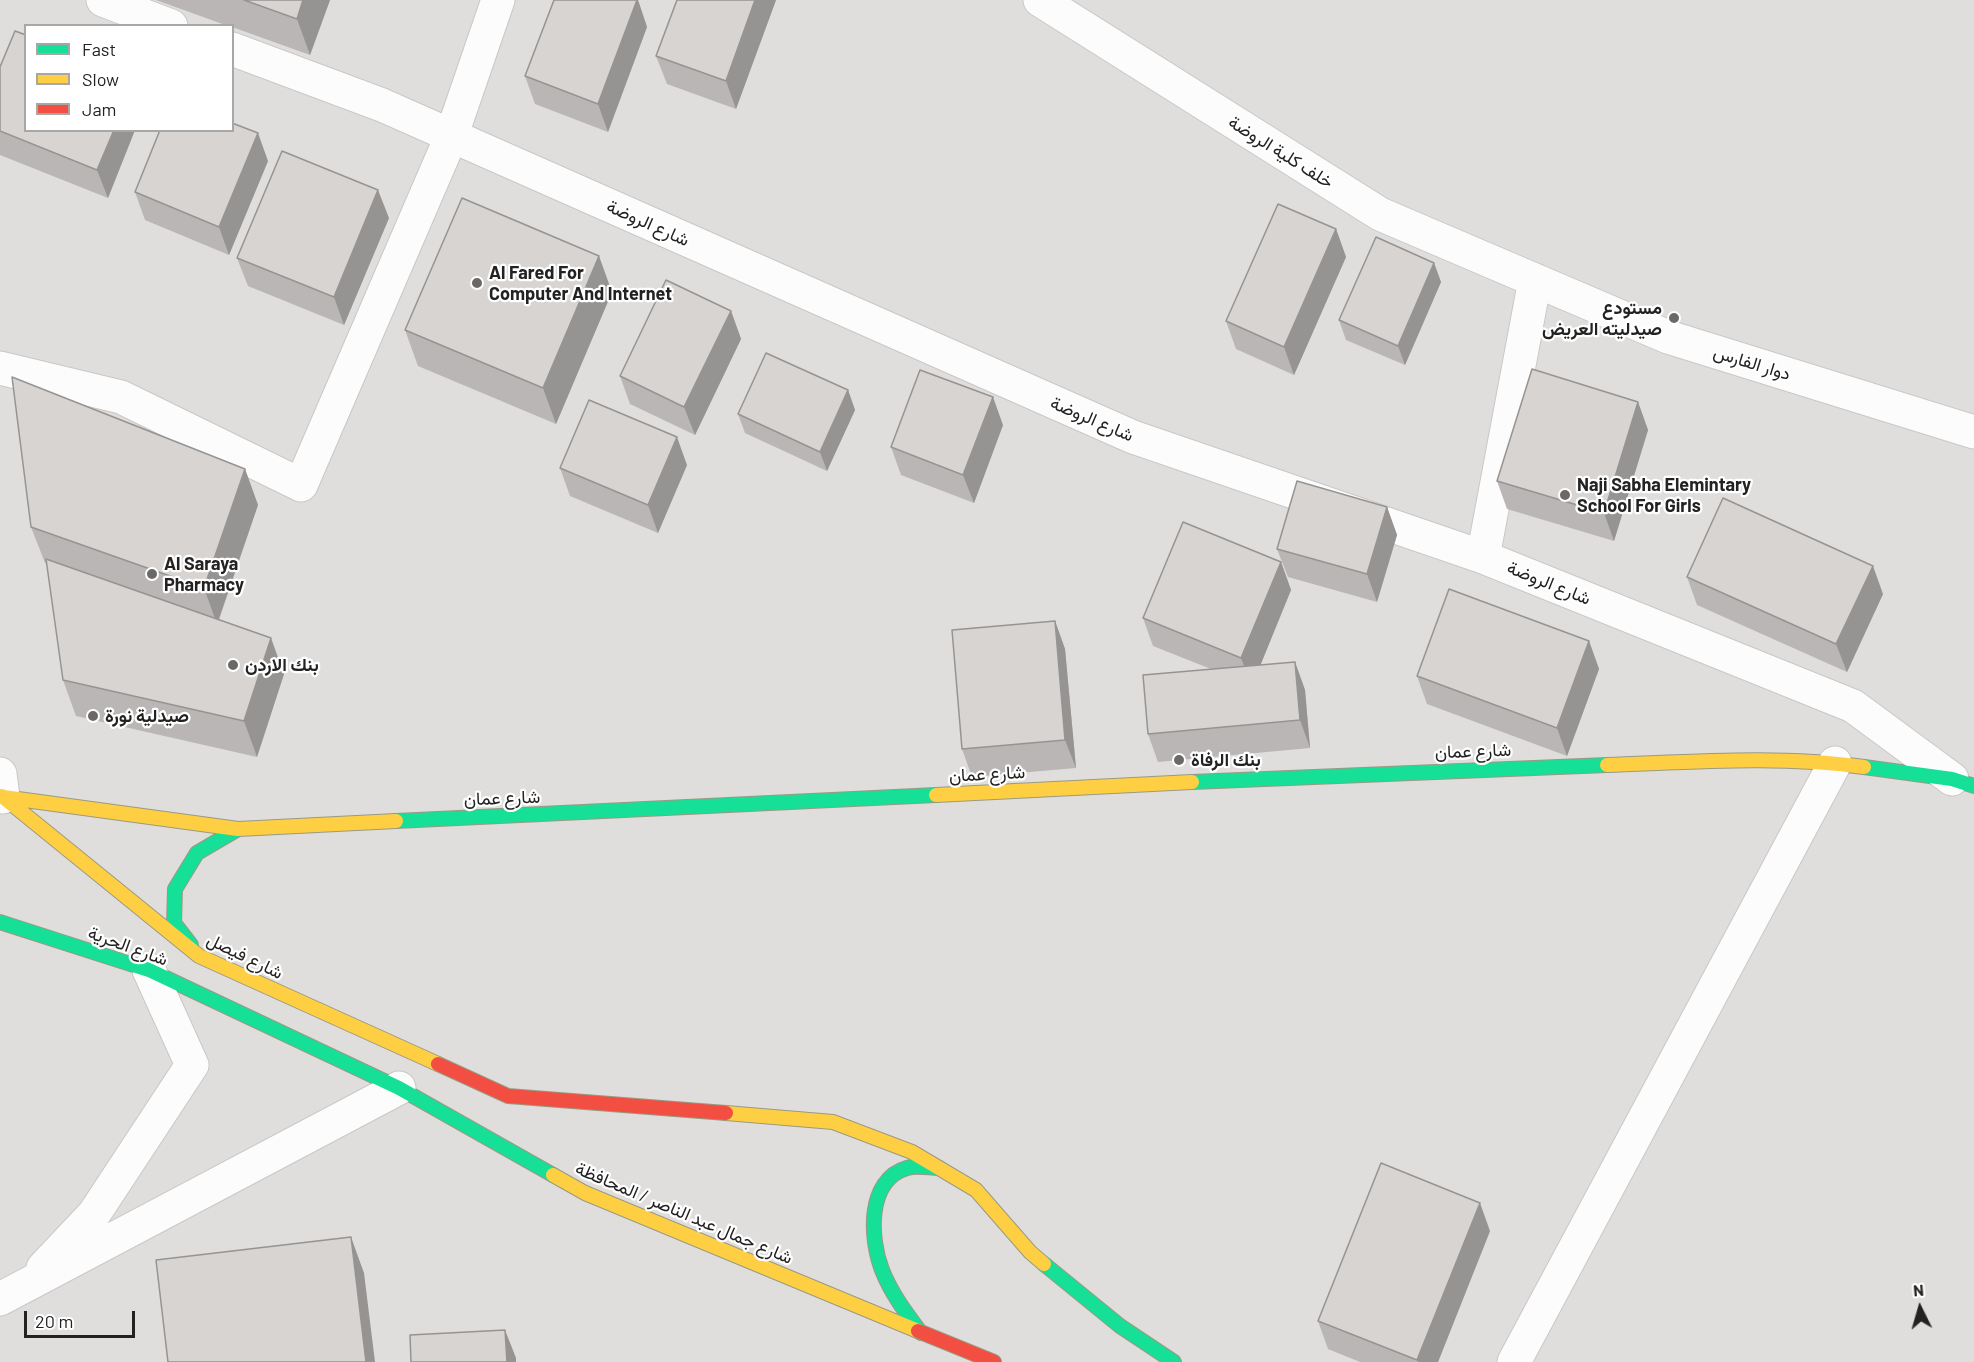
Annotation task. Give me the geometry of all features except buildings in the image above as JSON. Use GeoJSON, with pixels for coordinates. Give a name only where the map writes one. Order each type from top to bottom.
{"type":"FeatureCollection","features":[{"type":"Feature","properties":{"kind":"main road","name":"شارع عمان"},"geometry":{"type":"LineString","coordinates":[[1,788],[238,829],[1435,770],[1732,761],[1835,763],[1963,782]]}},
{"type":"Feature","properties":{"kind":"main road","name":"شارع فيصل"},"geometry":{"type":"LineString","coordinates":[[1,788],[199,956],[508,1096],[833,1122],[912,1152],[939,1168]]}},
{"type":"Feature","properties":{"kind":"main road"},"geometry":{"type":"LineString","coordinates":[[199,956],[174,923],[175,889],[197,853],[238,829]]}},
{"type":"Feature","properties":{"kind":"main road","name":"شارع الحرية"},"geometry":{"type":"LineString","coordinates":[[0,922],[149,970],[239,1013]]}},
{"type":"Feature","properties":{"kind":"main road","name":"شارع جمال عبد الناصر / المحافظة"},"geometry":{"type":"LineString","coordinates":[[239,1013],[399,1088],[585,1193],[994,1362]]}},
{"type":"Feature","properties":{"kind":"main road"},"geometry":{"type":"LineString","coordinates":[[921,1333],[891,1292],[876,1257],[872,1220],[881,1188],[889,1181],[906,1168],[939,1168],[976,1190],[1030,1252],[1111,1319],[1174,1362]]}},
{"type":"Feature","properties":{"kind":"street"},"geometry":{"type":"LineString","coordinates":[[103,0],[166,24]]}},
{"type":"Feature","properties":{"kind":"street"},"geometry":{"type":"LineString","coordinates":[[0,368],[121,397],[301,485],[451,137],[498,0]]}},
{"type":"Feature","properties":{"kind":"street","name":"خلف كلية الروضة"},"geometry":{"type":"LineString","coordinates":[[1040,0],[1380,214],[1535,280]]}},
{"type":"Feature","properties":{"kind":"street","name":"شارع الروضة"},"geometry":{"type":"LineString","coordinates":[[234,50],[382,105],[1133,437],[1483,557],[1853,706],[1963,782]]}},
{"type":"Feature","properties":{"kind":"street"},"geometry":{"type":"LineString","coordinates":[[1483,557],[1535,280]]}},
{"type":"Feature","properties":{"kind":"street","name":"دوار الفارس"},"geometry":{"type":"LineString","coordinates":[[1535,280],[1668,337],[1974,432]]}},
{"type":"Feature","properties":{"kind":"street"},"geometry":{"type":"LineString","coordinates":[[1514,1362],[1835,763]]}},
{"type":"Feature","properties":{"kind":"street"},"geometry":{"type":"LineString","coordinates":[[12,1294],[94,1214],[192,1065],[149,970]]}},
{"type":"Feature","properties":{"kind":"street"},"geometry":{"type":"LineString","coordinates":[[12,1294],[399,1088]]}},
{"type":"Feature","properties":{"kind":"shaded area"},"geometry":{"type":"Polygon","coordinates":[[[0,0],[1974,0],[1974,1362],[0,1362],[0,0]]]}},
{"type":"Feature","properties":{"kind":"traffic: fast"},"geometry":{"type":"LineString","coordinates":[[1192,782],[1607,765]]}},
{"type":"Feature","properties":{"kind":"traffic: fast"},"geometry":{"type":"LineString","coordinates":[[1864,767],[1952,779],[1974,786]]}},
{"type":"Feature","properties":{"kind":"traffic: fast"},"geometry":{"type":"LineString","coordinates":[[396,821],[936,795]]}},
{"type":"Feature","properties":{"kind":"traffic: fast"},"geometry":{"type":"LineString","coordinates":[[191,945],[174,923],[175,889],[197,853],[238,829]]}},
{"type":"Feature","properties":{"kind":"traffic: fast"},"geometry":{"type":"LineString","coordinates":[[0,922],[149,970],[399,1088],[553,1175]]}},
{"type":"Feature","properties":{"kind":"traffic: fast"},"geometry":{"type":"LineString","coordinates":[[921,1333],[894,1295],[882,1270],[875,1243],[875,1212],[878,1197],[884,1185],[894,1175],[911,1167],[939,1168]]}},
{"type":"Feature","properties":{"kind":"traffic: fast"},"geometry":{"type":"LineString","coordinates":[[1044,1264],[1120,1326],[1174,1362]]}},
{"type":"Feature","properties":{"kind":"traffic: slow"},"geometry":{"type":"LineString","coordinates":[[1607,765],[1768,760],[1864,767]]}},
{"type":"Feature","properties":{"kind":"traffic: slow"},"geometry":{"type":"LineString","coordinates":[[936,795],[1192,782]]}},
{"type":"Feature","properties":{"kind":"traffic: slow"},"geometry":{"type":"LineString","coordinates":[[2,796],[199,956],[438,1064]]}},
{"type":"Feature","properties":{"kind":"traffic: slow"},"geometry":{"type":"LineString","coordinates":[[3,797],[238,829],[396,821]]}},
{"type":"Feature","properties":{"kind":"traffic: slow"},"geometry":{"type":"LineString","coordinates":[[726,1113],[833,1122],[912,1152],[976,1190],[1030,1252],[1044,1264]]}},
{"type":"Feature","properties":{"kind":"traffic: slow"},"geometry":{"type":"LineString","coordinates":[[553,1175],[585,1193],[918,1331]]}},
{"type":"Feature","properties":{"kind":"traffic: jam"},"geometry":{"type":"LineString","coordinates":[[438,1064],[508,1096],[726,1113]]}},
{"type":"Feature","properties":{"kind":"traffic: jam"},"geometry":{"type":"LineString","coordinates":[[918,1331],[994,1362]]}},
{"type":"Feature","properties":{"kind":"place","name":"Al Fared For Computer And Internet"},"geometry":{"type":"Point","coordinates":[477,283]}},
{"type":"Feature","properties":{"kind":"place","name":"مستودع صيدليته العريض"},"geometry":{"type":"Point","coordinates":[1674,318]}},
{"type":"Feature","properties":{"kind":"place","name":"Naji Sabha Elemintary School For Girls"},"geometry":{"type":"Point","coordinates":[1565,495]}},
{"type":"Feature","properties":{"kind":"place","name":"Al Saraya Pharmacy"},"geometry":{"type":"Point","coordinates":[152,574]}},
{"type":"Feature","properties":{"kind":"place","name":"بنك الاردن"},"geometry":{"type":"Point","coordinates":[233,665]}},
{"type":"Feature","properties":{"kind":"place","name":"صيدلية نورة"},"geometry":{"type":"Point","coordinates":[93,716]}},
{"type":"Feature","properties":{"kind":"place","name":"بنك الرفاة"},"geometry":{"type":"Point","coordinates":[1179,760]}}]}
